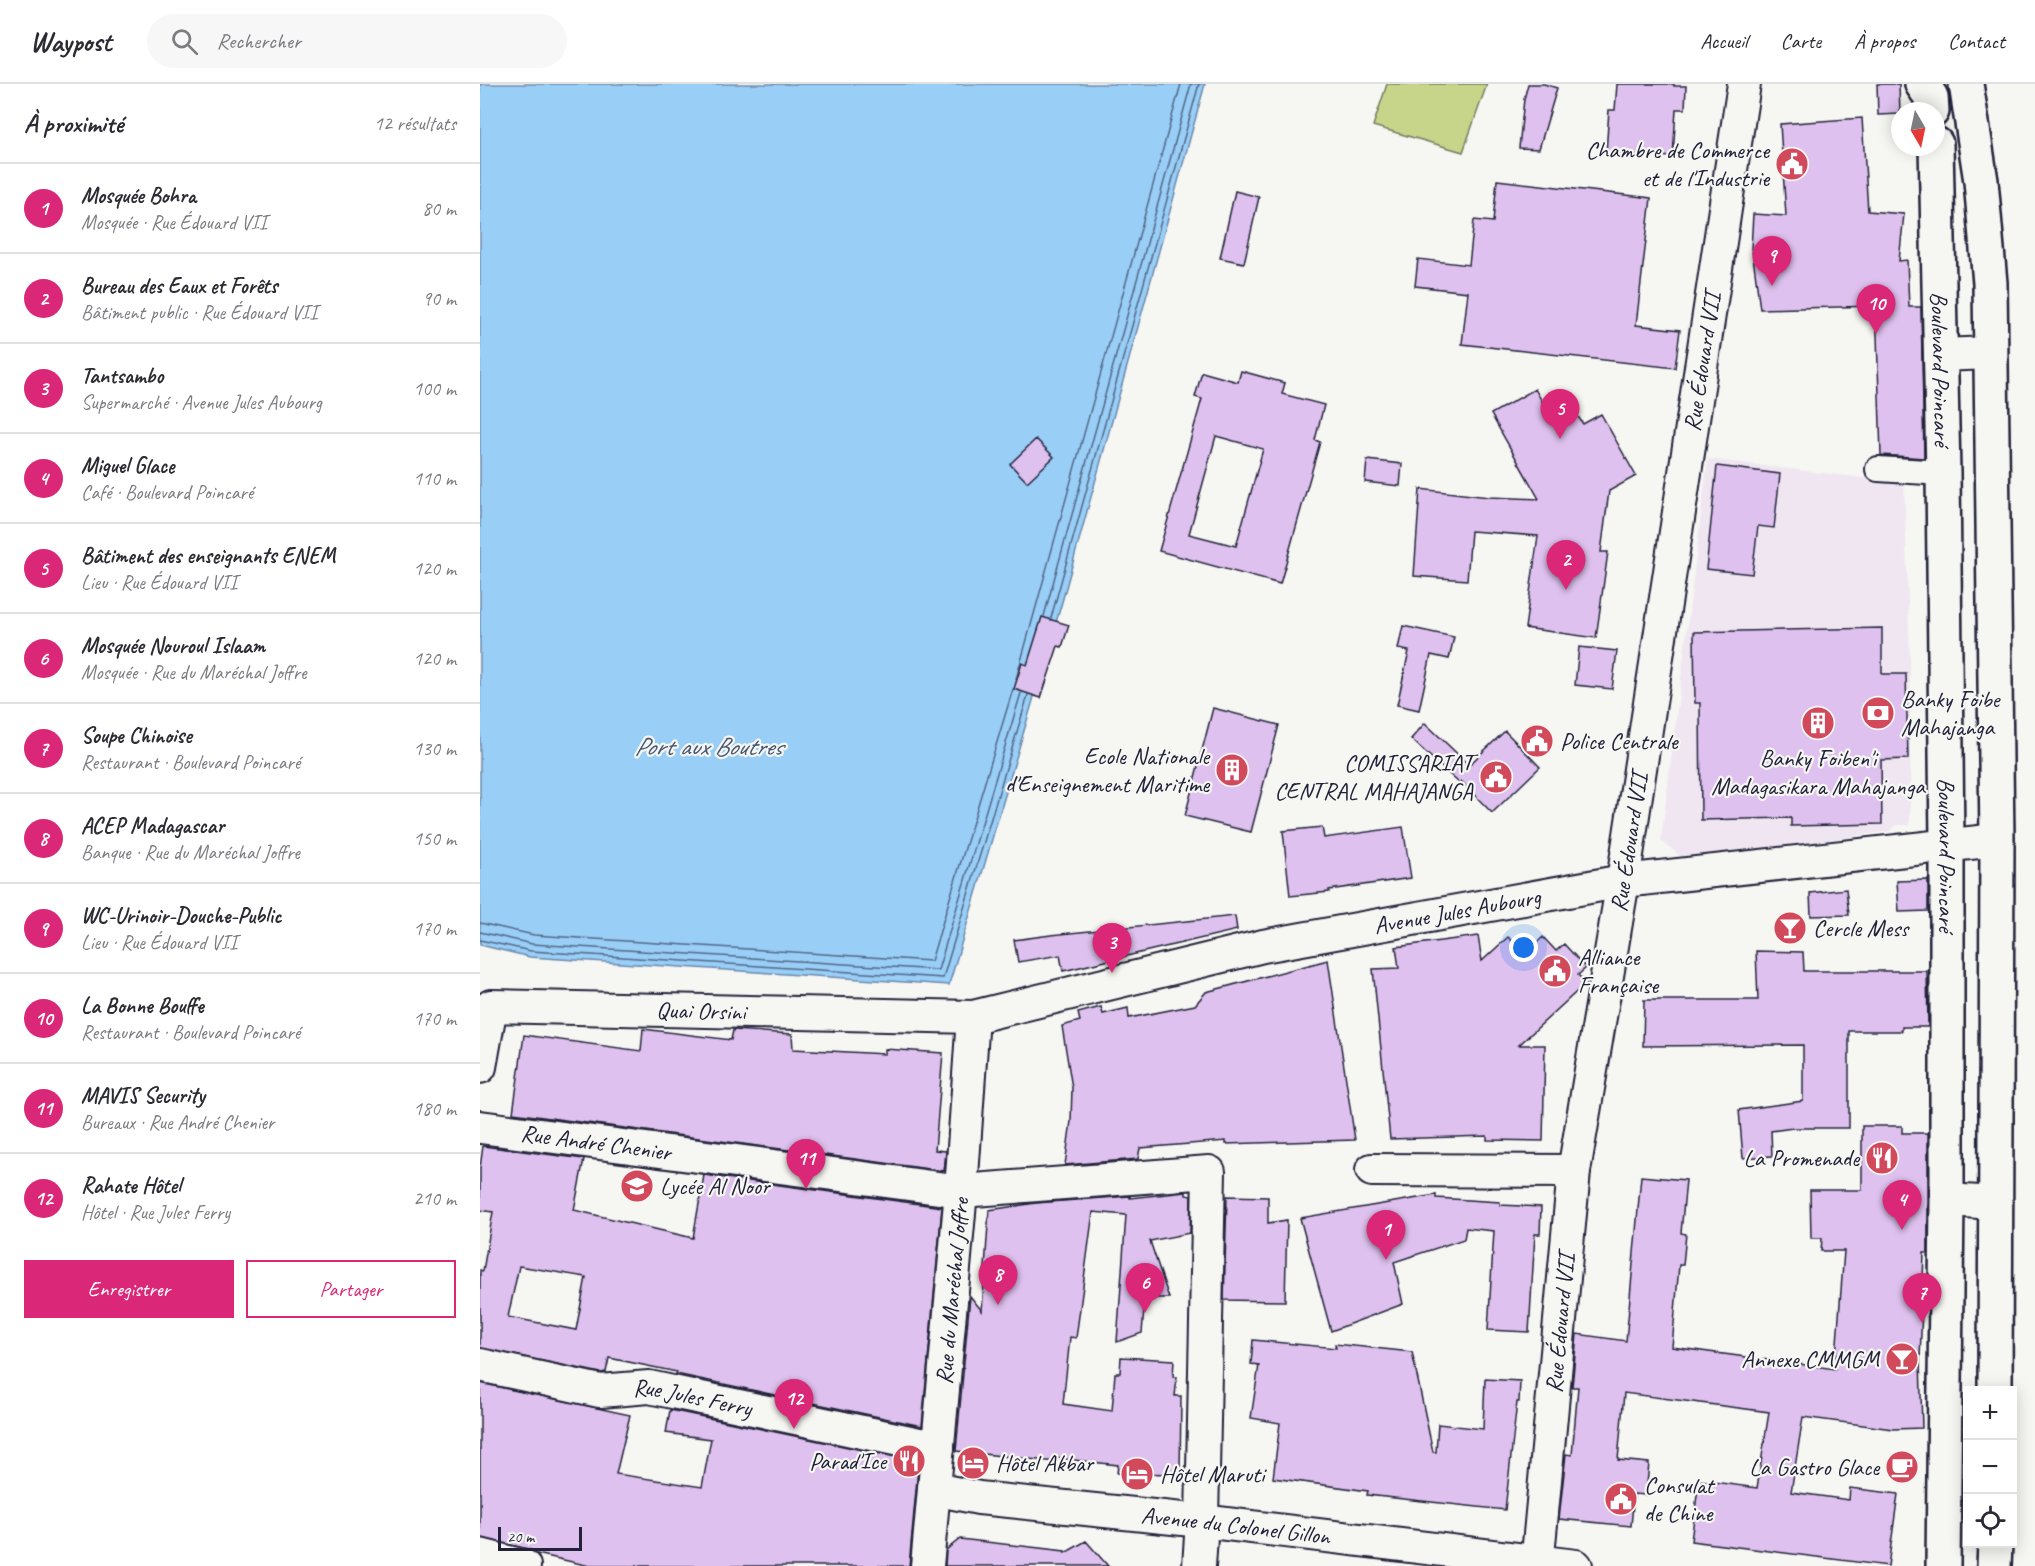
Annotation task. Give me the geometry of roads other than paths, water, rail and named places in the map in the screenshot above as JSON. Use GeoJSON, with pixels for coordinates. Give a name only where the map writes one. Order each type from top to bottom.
{"type":"FeatureCollection","features":[{"type":"Feature","properties":{"kind":"street","name":"Rue Édouard VII"},"geometry":{"type":"LineString","coordinates":[[1537,1564],[1574,1171],[1623,881],[1743,84]]}},
{"type":"Feature","properties":{"kind":"street"},"geometry":{"type":"LineString","coordinates":[[1928,98],[1966,88]]}},
{"type":"Feature","properties":{"kind":"street","name":"Boulevard Poincaré"},"geometry":{"type":"LineString","coordinates":[[1966,88],[1981,182],[1990,283],[1997,840],[1995,1386]]}},
{"type":"Feature","properties":{"kind":"street","name":"Boulevard Poincaré"},"geometry":{"type":"LineString","coordinates":[[1936,156],[1943,473],[1947,844],[1947,1200],[1943,1566]]}},
{"type":"Feature","properties":{"kind":"street"},"geometry":{"type":"LineString","coordinates":[[1940,355],[1991,353]]}},
{"type":"Feature","properties":{"kind":"street"},"geometry":{"type":"LineString","coordinates":[[1878,469],[1943,473]]}},
{"type":"Feature","properties":{"kind":"street","name":"Avenue Jules Aubourg"},"geometry":{"type":"LineString","coordinates":[[973,1017],[1263,946],[1623,881],[1997,840]]}},
{"type":"Feature","properties":{"kind":"street","name":"Quai Orsini"},"geometry":{"type":"LineString","coordinates":[[480,1067],[491,1006],[973,1017]]}},
{"type":"Feature","properties":{"kind":"street","name":"Rue du Maréchal Joffre"},"geometry":{"type":"LineString","coordinates":[[927,1566],[961,1191],[973,1017]]}},
{"type":"Feature","properties":{"kind":"street","name":"Rue André Chenier"},"geometry":{"type":"LineString","coordinates":[[480,1127],[961,1191],[1209,1172],[1202,1521]]}},
{"type":"Feature","properties":{"kind":"street"},"geometry":{"type":"LineString","coordinates":[[1372,1170],[1574,1171]]}},
{"type":"Feature","properties":{"kind":"street"},"geometry":{"type":"LineString","coordinates":[[1947,1200],[1996,1203]]}},
{"type":"Feature","properties":{"kind":"street","name":"Rue Jules Ferry"},"geometry":{"type":"LineString","coordinates":[[480,1365],[600,1391],[649,1388],[938,1448]]}},
{"type":"Feature","properties":{"kind":"street","name":"Avenue du Colonel Gillon"},"geometry":{"type":"LineString","coordinates":[[934,1489],[979,1498],[1202,1521],[1537,1564],[1576,1566]]}},
{"type":"Feature","properties":{"kind":"street"},"geometry":{"type":"LineString","coordinates":[[1199,1566],[1202,1521]]}},
{"type":"Feature","properties":{"kind":"street"},"geometry":{"type":"LineString","coordinates":[[1995,1548],[1995,1566]]}},
{"type":"Feature","properties":{"kind":"street"},"geometry":{"type":"LineString","coordinates":[[480,1555],[524,1566]]}},
{"type":"Feature","properties":{"kind":"water","name":"Port aux Boutres"},"geometry":{"type":"Polygon","coordinates":[[[480,84],[1205,84],[1062,602],[949,985],[530,957],[480,945],[480,84]]]}},
{"type":"Feature","properties":{"kind":"place","name":"Chambre de Commerce et de l'Industrie"},"geometry":{"type":"Point","coordinates":[1792,164]}},
{"type":"Feature","properties":{"kind":"place","name":"WC-Urinoir-Douche-Public"},"geometry":{"type":"Point","coordinates":[1772,286]}},
{"type":"Feature","properties":{"kind":"place","name":"La Bonne Bouffe"},"geometry":{"type":"Point","coordinates":[1876,334]}},
{"type":"Feature","properties":{"kind":"place","name":"Bâtiment des enseignants ENEM"},"geometry":{"type":"Point","coordinates":[1560,439]}},
{"type":"Feature","properties":{"kind":"place","name":"Bureau des Eaux et Forêts"},"geometry":{"type":"Point","coordinates":[1566,590]}},
{"type":"Feature","properties":{"kind":"place","name":"Banky Foibe Mahajanga"},"geometry":{"type":"Point","coordinates":[1878,713]}},
{"type":"Feature","properties":{"kind":"place","name":"Banky Foiben'i Madagasikara Mahajanga"},"geometry":{"type":"Point","coordinates":[1818,723]}},
{"type":"Feature","properties":{"kind":"place","name":"Police Centrale"},"geometry":{"type":"Point","coordinates":[1537,741]}},
{"type":"Feature","properties":{"kind":"place","name":"Ecole Nationale d'Enseignement Maritime"},"geometry":{"type":"Point","coordinates":[1232,770]}},
{"type":"Feature","properties":{"kind":"place","name":"COMISSARIAT CENTRAL MAHAJANGA"},"geometry":{"type":"Point","coordinates":[1496,777]}},
{"type":"Feature","properties":{"kind":"place","name":"Cercle Mess"},"geometry":{"type":"Point","coordinates":[1790,928]}},
{"type":"Feature","properties":{"kind":"place","name":"Alliance Française"},"geometry":{"type":"Point","coordinates":[1555,971]}},
{"type":"Feature","properties":{"kind":"place","name":"Tantsambo"},"geometry":{"type":"Point","coordinates":[1112,973]}},
{"type":"Feature","properties":{"kind":"place","name":"La Promenade"},"geometry":{"type":"Point","coordinates":[1882,1158]}},
{"type":"Feature","properties":{"kind":"place","name":"Lycée Al Noor"},"geometry":{"type":"Point","coordinates":[637,1186]}},
{"type":"Feature","properties":{"kind":"place","name":"MAVIS Security"},"geometry":{"type":"Point","coordinates":[806,1189]}},
{"type":"Feature","properties":{"kind":"place","name":"Miguel Glace"},"geometry":{"type":"Point","coordinates":[1902,1230]}},
{"type":"Feature","properties":{"kind":"place","name":"Mosquée Bohra"},"geometry":{"type":"Point","coordinates":[1386,1260]}},
{"type":"Feature","properties":{"kind":"place","name":"ACEP Madagascar"},"geometry":{"type":"Point","coordinates":[998,1305]}},
{"type":"Feature","properties":{"kind":"place","name":"Mosquée Nouroul Islaam"},"geometry":{"type":"Point","coordinates":[1145,1313]}},
{"type":"Feature","properties":{"kind":"place","name":"Soupe Chinoise"},"geometry":{"type":"Point","coordinates":[1922,1323]}},
{"type":"Feature","properties":{"kind":"place","name":"Annexe CMMGM"},"geometry":{"type":"Point","coordinates":[1902,1359]}},
{"type":"Feature","properties":{"kind":"place","name":"Rahate Hôtel"},"geometry":{"type":"Point","coordinates":[794,1429]}},
{"type":"Feature","properties":{"kind":"place","name":"Parad'Ice"},"geometry":{"type":"Point","coordinates":[909,1461]}},
{"type":"Feature","properties":{"kind":"place","name":"Hôtel Akbar"},"geometry":{"type":"Point","coordinates":[973,1463]}},
{"type":"Feature","properties":{"kind":"place","name":"La Gastro Glace"},"geometry":{"type":"Point","coordinates":[1902,1467]}},
{"type":"Feature","properties":{"kind":"place","name":"Hôtel Maruti"},"geometry":{"type":"Point","coordinates":[1137,1474]}},
{"type":"Feature","properties":{"kind":"place","name":"Consulat de Chine"},"geometry":{"type":"Point","coordinates":[1621,1499]}}]}
